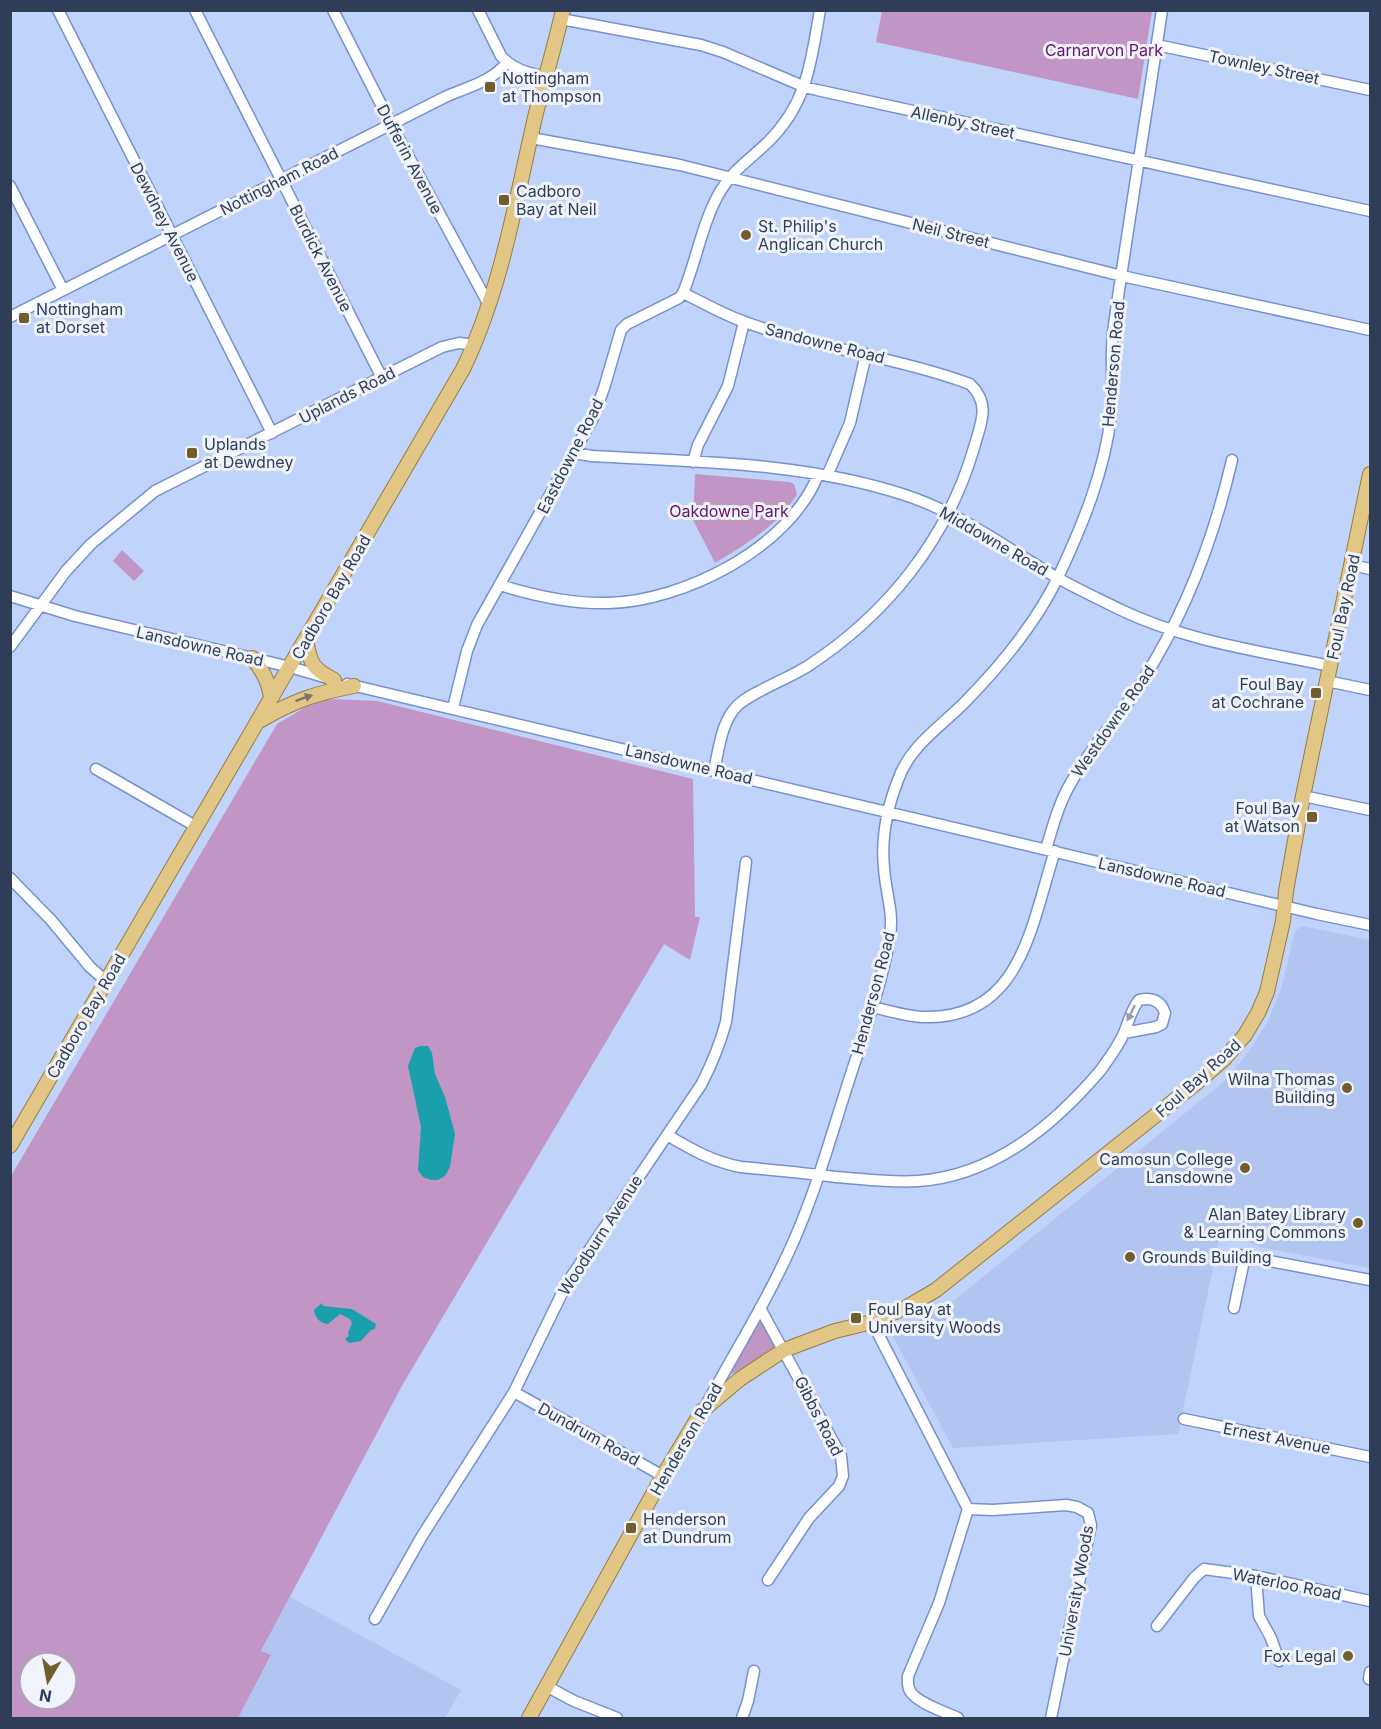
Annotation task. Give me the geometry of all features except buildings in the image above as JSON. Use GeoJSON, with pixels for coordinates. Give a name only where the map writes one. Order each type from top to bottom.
{"type":"FeatureCollection","features":[{"type":"Feature","properties":{"kind":"main road","name":"Cadboro Bay Road"},"geometry":{"type":"LineString","coordinates":[[10,1146],[475,345],[489,305],[521,184],[562,15]]}},
{"type":"Feature","properties":{"kind":"main road","name":"Foul Bay Road"},"geometry":{"type":"LineString","coordinates":[[702,1411],[740,1379],[784,1350],[835,1331],[872,1322],[907,1307],[936,1290],[1150,1121],[1224,1059],[1245,1035],[1267,992],[1285,906],[1303,796],[1371,474]]}},
{"type":"Feature","properties":{"kind":"main road"},"geometry":{"type":"LineString","coordinates":[[306,639],[312,666],[334,680]]}},
{"type":"Feature","properties":{"kind":"main road"},"geometry":{"type":"LineString","coordinates":[[252,658],[261,667],[271,698]]}},
{"type":"Feature","properties":{"kind":"main road"},"geometry":{"type":"LineString","coordinates":[[257,722],[298,700],[322,692],[354,686]]}},
{"type":"Feature","properties":{"kind":"main road","name":"Henderson Road"},"geometry":{"type":"LineString","coordinates":[[529,1719],[663,1476],[702,1411]]}},
{"type":"Feature","properties":{"kind":"street","name":"Dewdney Avenue"},"geometry":{"type":"LineString","coordinates":[[58,10],[272,433]]}},
{"type":"Feature","properties":{"kind":"street","name":"Burdick Avenue"},"geometry":{"type":"LineString","coordinates":[[195,10],[382,378]]}},
{"type":"Feature","properties":{"kind":"street","name":"Dufferin Avenue"},"geometry":{"type":"LineString","coordinates":[[333,10],[391,124],[489,305]]}},
{"type":"Feature","properties":{"kind":"street"},"geometry":{"type":"LineString","coordinates":[[478,10],[501,56],[507,62],[516,68],[546,77]]}},
{"type":"Feature","properties":{"kind":"street"},"geometry":{"type":"LineString","coordinates":[[684,293],[707,220],[718,196],[730,177],[769,141],[784,123],[805,87],[820,10]]}},
{"type":"Feature","properties":{"kind":"street","name":"Henderson Road"},"geometry":{"type":"LineString","coordinates":[[702,1411],[760,1308],[794,1240],[819,1175],[873,1007],[891,926],[891,907],[882,852],[888,811],[899,775],[920,743],[966,701],[1007,656],[1024,633],[1058,578],[1089,503],[1106,443],[1111,405],[1113,338],[1162,10]]}},
{"type":"Feature","properties":{"kind":"street","name":"Allenby Street"},"geometry":{"type":"LineString","coordinates":[[562,15],[701,45],[805,87],[1371,211]]}},
{"type":"Feature","properties":{"kind":"street","name":"Townley Street"},"geometry":{"type":"LineString","coordinates":[[1157,45],[1371,90]]}},
{"type":"Feature","properties":{"kind":"street","name":"Nottingham Road"},"geometry":{"type":"LineString","coordinates":[[10,316],[499,72],[507,62]]}},
{"type":"Feature","properties":{"kind":"street","name":"Neil Street"},"geometry":{"type":"LineString","coordinates":[[531,138],[680,165],[1122,276],[1371,330]]}},
{"type":"Feature","properties":{"kind":"street"},"geometry":{"type":"LineString","coordinates":[[10,186],[63,290]]}},
{"type":"Feature","properties":{"kind":"street","name":"Sandowne Road"},"geometry":{"type":"LineString","coordinates":[[684,293],[744,322],[970,384],[979,392],[984,408],[962,484],[948,512]]}},
{"type":"Feature","properties":{"kind":"street","name":"Eastdowne Road"},"geometry":{"type":"LineString","coordinates":[[453,708],[470,641],[600,402],[621,330],[627,324],[679,298],[684,293]]}},
{"type":"Feature","properties":{"kind":"street"},"geometry":{"type":"LineString","coordinates":[[693,462],[698,445],[728,386],[744,322]]}},
{"type":"Feature","properties":{"kind":"street","name":"Uplands Road"},"geometry":{"type":"LineString","coordinates":[[10,647],[66,571],[91,544],[131,509],[155,492],[442,347],[459,343],[475,345]]}},
{"type":"Feature","properties":{"kind":"street"},"geometry":{"type":"LineString","coordinates":[[500,585],[549,598],[584,602],[610,603],[640,600],[707,578],[761,544],[783,526],[823,475],[850,423],[866,354]]}},
{"type":"Feature","properties":{"kind":"street","name":"Middowne Road"},"geometry":{"type":"LineString","coordinates":[[574,453],[764,467],[823,475],[905,495],[948,512],[1058,578],[1122,611],[1172,630],[1213,642],[1330,666]]}},
{"type":"Feature","properties":{"kind":"street","name":"Westdowne Road"},"geometry":{"type":"LineString","coordinates":[[873,1007],[921,1017],[945,1016],[968,1010],[992,996],[1006,982],[1025,950],[1062,800],[1071,781],[1089,754],[1124,710],[1172,630],[1210,542],[1232,460]]}},
{"type":"Feature","properties":{"kind":"street"},"geometry":{"type":"LineString","coordinates":[[714,770],[728,717],[734,708],[746,699],[806,668],[869,619],[910,574],[948,512]]}},
{"type":"Feature","properties":{"kind":"street"},"geometry":{"type":"LineString","coordinates":[[1352,565],[1371,569]]}},
{"type":"Feature","properties":{"kind":"street","name":"Lansdowne Road"},"geometry":{"type":"LineString","coordinates":[[10,596],[86,619],[290,667],[354,686],[1371,925]]}},
{"type":"Feature","properties":{"kind":"street"},"geometry":{"type":"LineString","coordinates":[[1327,681],[1371,690]]}},
{"type":"Feature","properties":{"kind":"street"},"geometry":{"type":"LineString","coordinates":[[96,769],[197,827]]}},
{"type":"Feature","properties":{"kind":"street"},"geometry":{"type":"LineString","coordinates":[[1303,796],[1371,810]]}},
{"type":"Feature","properties":{"kind":"street","name":"Woodburn Avenue"},"geometry":{"type":"LineString","coordinates":[[375,1619],[422,1536],[514,1392],[567,1283],[700,1085],[719,1046],[730,998],[746,862]]}},
{"type":"Feature","properties":{"kind":"street"},"geometry":{"type":"LineString","coordinates":[[10,878],[51,920],[90,967],[106,981]]}},
{"type":"Feature","properties":{"kind":"street"},"geometry":{"type":"LineString","coordinates":[[667,1135],[723,1164],[903,1182],[941,1178],[978,1167],[1010,1152],[1038,1133],[1102,1068],[1124,1033]]}},
{"type":"Feature","properties":{"kind":"street"},"geometry":{"type":"LineString","coordinates":[[1234,1308],[1242,1256],[1371,1280]]}},
{"type":"Feature","properties":{"kind":"street","name":"Gibbs Road"},"geometry":{"type":"LineString","coordinates":[[760,1308],[841,1456],[843,1465],[843,1476],[839,1486],[809,1518],[768,1580]]}},
{"type":"Feature","properties":{"kind":"street"},"geometry":{"type":"LineString","coordinates":[[872,1322],[968,1509],[939,1603],[908,1676],[908,1688],[920,1701],[958,1719]]}},
{"type":"Feature","properties":{"kind":"street","name":"Dundrum Road"},"geometry":{"type":"LineString","coordinates":[[514,1392],[663,1476]]}},
{"type":"Feature","properties":{"kind":"street","name":"Ernest Avenue"},"geometry":{"type":"LineString","coordinates":[[1184,1419],[1371,1457]]}},
{"type":"Feature","properties":{"kind":"street","name":"University Woods"},"geometry":{"type":"LineString","coordinates":[[968,1509],[993,1510],[1066,1505],[1077,1506],[1088,1513],[1091,1525],[1089,1538],[1051,1719]]}},
{"type":"Feature","properties":{"kind":"street","name":"Waterloo Road"},"geometry":{"type":"LineString","coordinates":[[1157,1626],[1194,1578],[1204,1569],[1256,1576],[1371,1601]]}},
{"type":"Feature","properties":{"kind":"street"},"geometry":{"type":"LineString","coordinates":[[1256,1576],[1258,1616],[1271,1638],[1279,1661]]}},
{"type":"Feature","properties":{"kind":"street"},"geometry":{"type":"LineString","coordinates":[[742,1719],[754,1671]]}},
{"type":"Feature","properties":{"kind":"street"},"geometry":{"type":"LineString","coordinates":[[546,1686],[616,1719]]}},
{"type":"Feature","properties":{"kind":"shaded area","name":"Camosun College Lansdowne"},"geometry":{"type":"Polygon","coordinates":[[[1302,926],[1370,940],[1370,1268],[1260,1247],[1238,1237],[1231,1236],[1219,1240],[1178,1434],[953,1448],[891,1333],[952,1302],[1221,1084],[1248,1053],[1268,1021],[1281,989],[1295,931],[1302,926]]]}},
{"type":"Feature","properties":{"kind":"shaded area"},"geometry":{"type":"Polygon","coordinates":[[[428,1046],[432,1053],[435,1074],[445,1097],[455,1134],[450,1167],[445,1176],[438,1180],[423,1177],[418,1170],[421,1127],[408,1066],[415,1048],[428,1046]]]}},
{"type":"Feature","properties":{"kind":"shaded area"},"geometry":{"type":"Polygon","coordinates":[[[322,1303],[323,1306],[352,1309],[376,1324],[375,1329],[371,1330],[361,1341],[349,1343],[345,1339],[349,1336],[352,1323],[350,1319],[340,1314],[328,1324],[320,1321],[314,1310],[322,1303]]]}},
{"type":"Feature","properties":{"kind":"shaded area"},"geometry":{"type":"Polygon","coordinates":[[[290,1597],[461,1690],[445,1718],[238,1718],[271,1656],[261,1652],[290,1597]]]}},
{"type":"Feature","properties":{"kind":"green space","name":"Carnarvon Park"},"geometry":{"type":"Polygon","coordinates":[[[882,11],[1152,11],[1138,99],[876,42],[882,11]]]}},
{"type":"Feature","properties":{"kind":"green space","name":"Oakdowne Park"},"geometry":{"type":"Polygon","coordinates":[[[695,474],[790,482],[794,484],[797,494],[771,525],[715,563],[693,520],[695,474]]]}},
{"type":"Feature","properties":{"kind":"green space"},"geometry":{"type":"Polygon","coordinates":[[[122,550],[144,571],[134,581],[113,561],[122,550]]]}},
{"type":"Feature","properties":{"kind":"green space"},"geometry":{"type":"Polygon","coordinates":[[[334,699],[377,701],[693,779],[695,917],[700,917],[690,960],[664,944],[403,1384],[261,1651],[271,1655],[238,1718],[11,1718],[11,1176],[277,724],[316,701],[334,699]]]}},
{"type":"Feature","properties":{"kind":"green space"},"geometry":{"type":"Polygon","coordinates":[[[759,1321],[762,1322],[775,1346],[774,1349],[732,1374],[730,1373],[759,1321]]]}},
{"type":"Feature","properties":{"kind":"place","name":"Nottingham at Thompson"},"geometry":{"type":"Point","coordinates":[490,87]}},
{"type":"Feature","properties":{"kind":"place","name":"Cadboro Bay at Neil"},"geometry":{"type":"Point","coordinates":[504,200]}},
{"type":"Feature","properties":{"kind":"place","name":"St. Philip's Anglican Church"},"geometry":{"type":"Point","coordinates":[746,235]}},
{"type":"Feature","properties":{"kind":"place","name":"Nottingham at Dorset"},"geometry":{"type":"Point","coordinates":[24,318]}},
{"type":"Feature","properties":{"kind":"place","name":"Uplands at Dewdney"},"geometry":{"type":"Point","coordinates":[192,453]}},
{"type":"Feature","properties":{"kind":"place","name":"Foul Bay at Cochrane"},"geometry":{"type":"Point","coordinates":[1316,693]}},
{"type":"Feature","properties":{"kind":"place","name":"Foul Bay at Watson"},"geometry":{"type":"Point","coordinates":[1312,817]}},
{"type":"Feature","properties":{"kind":"place","name":"Wilna Thomas Building"},"geometry":{"type":"Point","coordinates":[1347,1088]}},
{"type":"Feature","properties":{"kind":"place","name":"Camosun College Lansdowne"},"geometry":{"type":"Point","coordinates":[1245,1168]}},
{"type":"Feature","properties":{"kind":"place","name":"Alan Batey Library & Learning Commons"},"geometry":{"type":"Point","coordinates":[1358,1223]}},
{"type":"Feature","properties":{"kind":"place","name":"Grounds Building"},"geometry":{"type":"Point","coordinates":[1130,1257]}},
{"type":"Feature","properties":{"kind":"place","name":"Foul Bay at University Woods"},"geometry":{"type":"Point","coordinates":[856,1318]}},
{"type":"Feature","properties":{"kind":"place","name":"Henderson at Dundrum"},"geometry":{"type":"Point","coordinates":[631,1528]}},
{"type":"Feature","properties":{"kind":"place","name":"Fox Legal"},"geometry":{"type":"Point","coordinates":[1348,1656]}}]}
